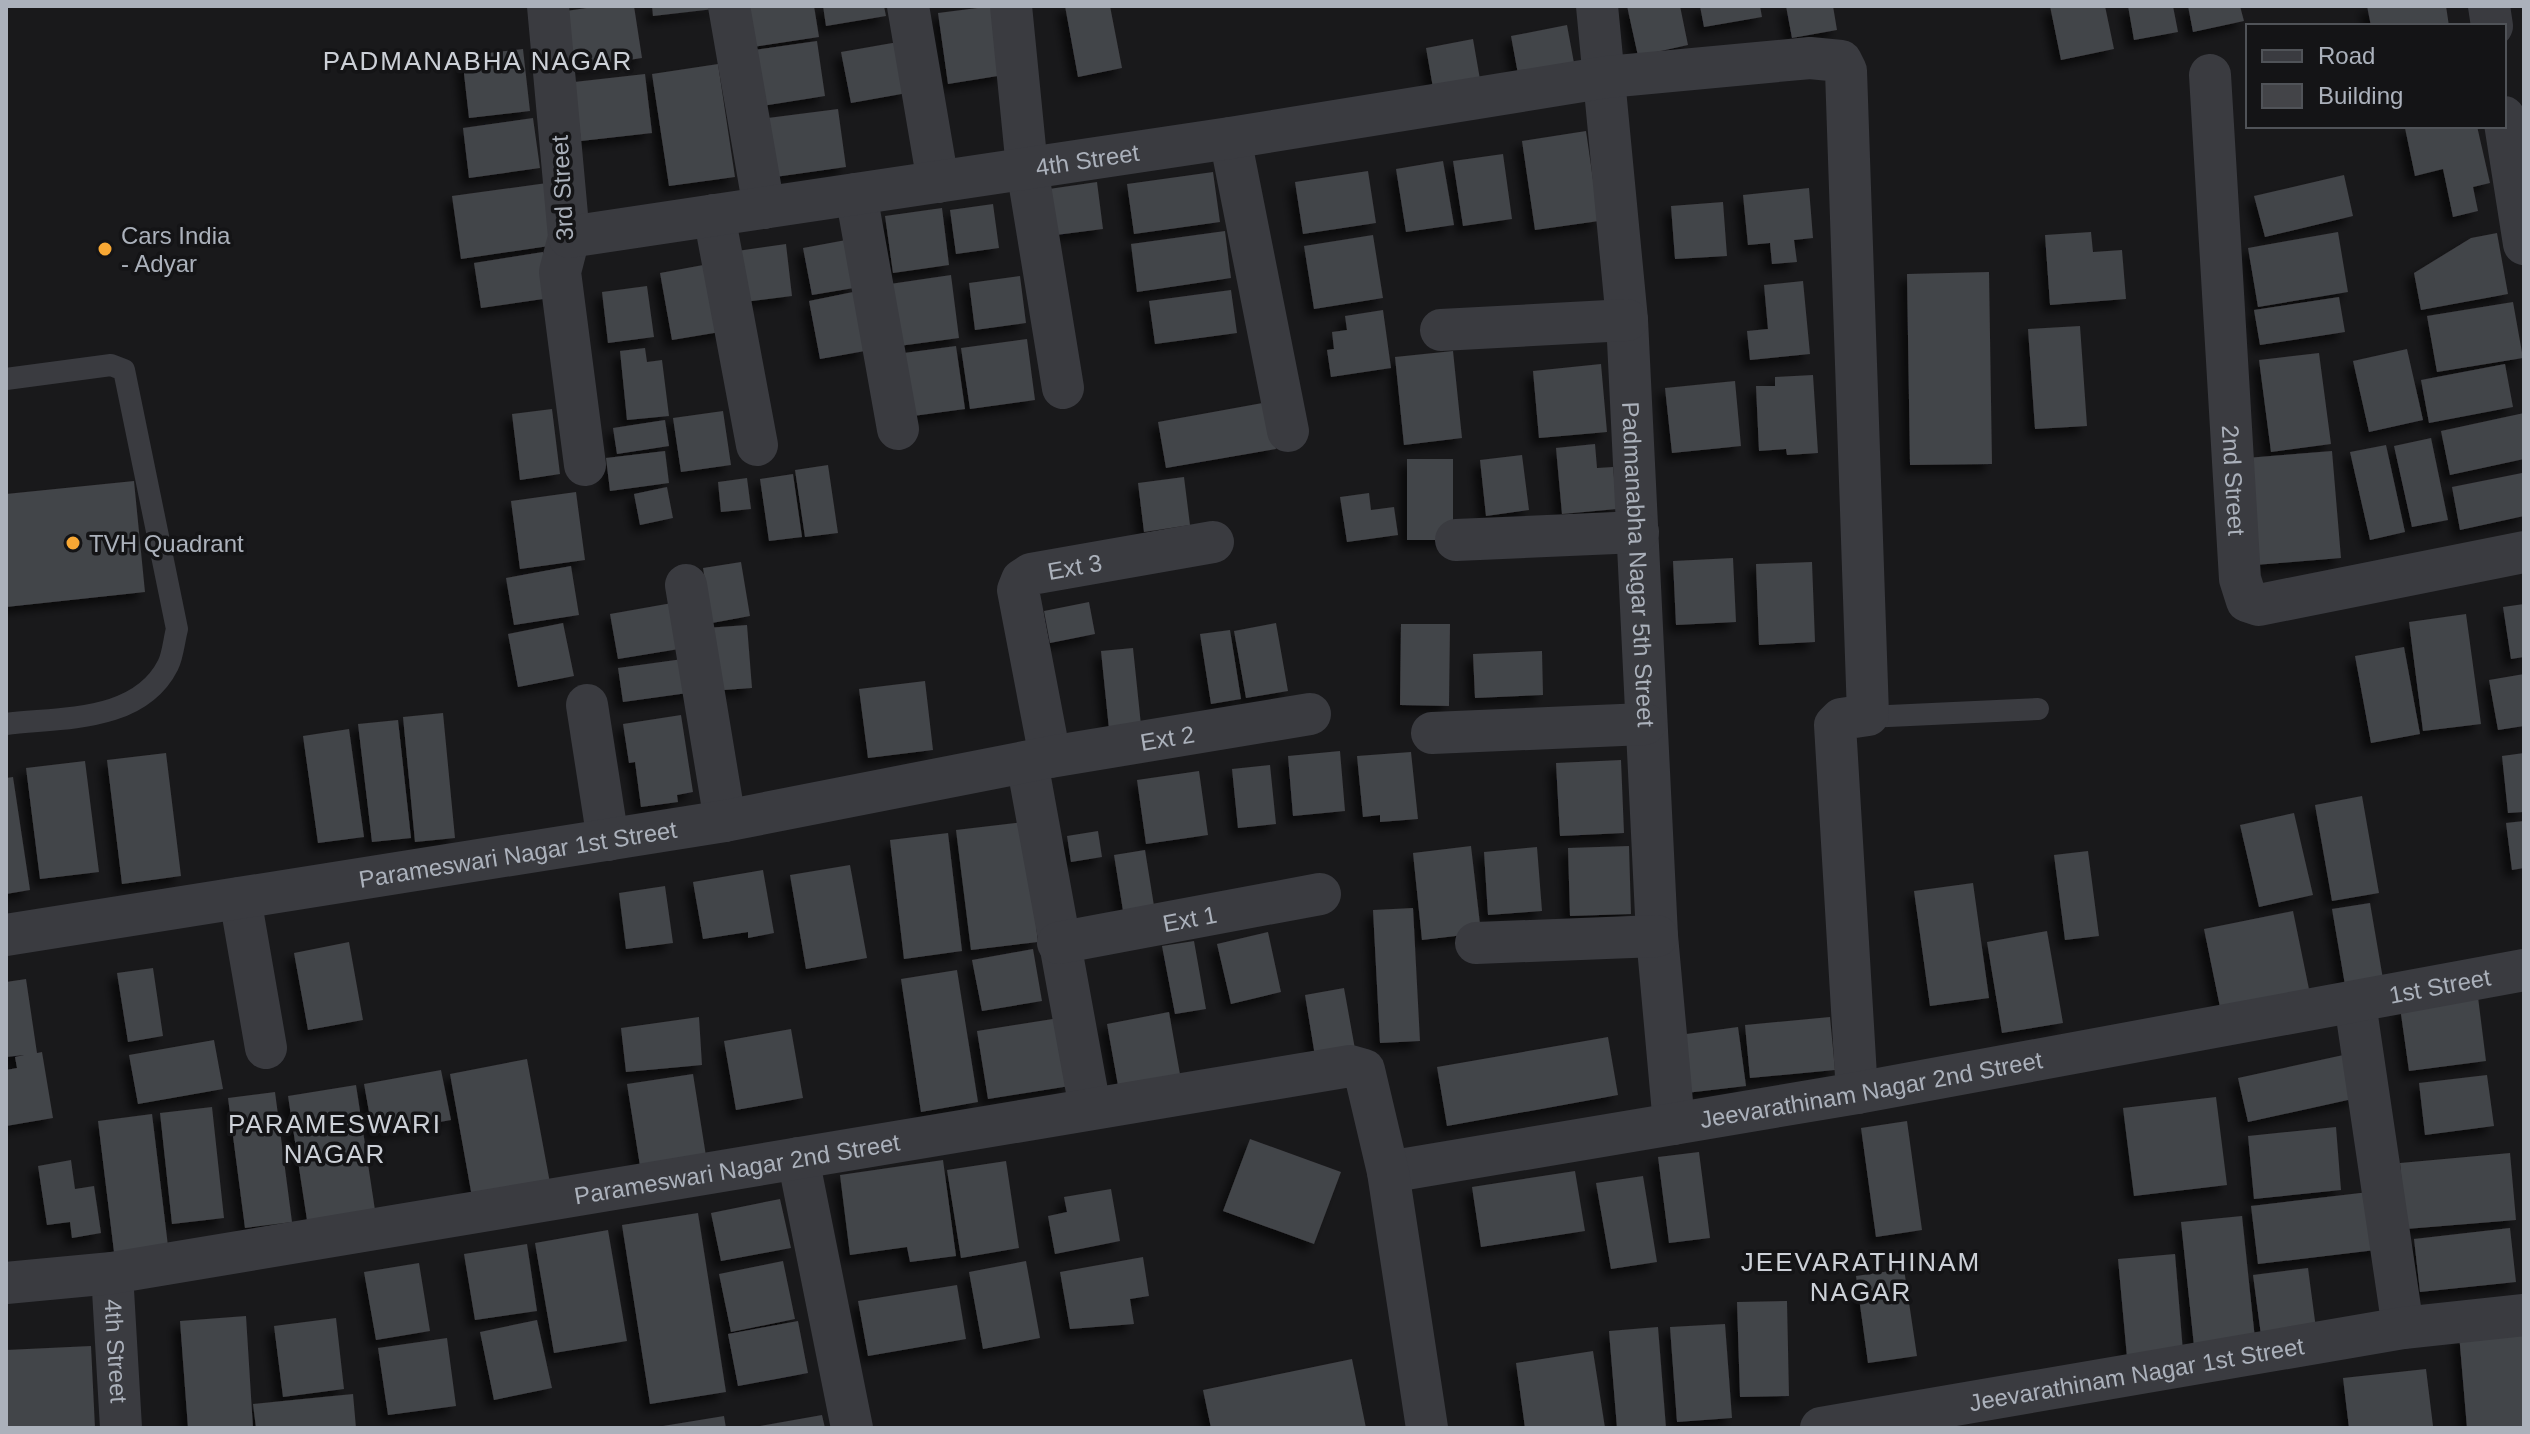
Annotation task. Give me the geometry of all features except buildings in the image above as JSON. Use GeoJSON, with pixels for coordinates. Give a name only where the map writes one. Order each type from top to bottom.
{"type":"FeatureCollection","features":[{"type":"Feature","properties":{"kind":"street","name":"3rd Street"},"geometry":{"type":"LineString","coordinates":[[548,6],[569,237],[560,272],[585,465]]}},
{"type":"Feature","properties":{"kind":"street"},"geometry":{"type":"LineString","coordinates":[[729,6],[764,208]]}},
{"type":"Feature","properties":{"kind":"street"},"geometry":{"type":"LineString","coordinates":[[908,6],[938,182]]}},
{"type":"Feature","properties":{"kind":"street"},"geometry":{"type":"LineString","coordinates":[[1011,6],[1027,168],[1063,388]]}},
{"type":"Feature","properties":{"kind":"street","name":"Padmanabha Nagar 5th Street"},"geometry":{"type":"LineString","coordinates":[[1597,6],[1607,77],[1627,320],[1657,936],[1674,1124]]}},
{"type":"Feature","properties":{"kind":"street","name":"4th Street"},"geometry":{"type":"LineString","coordinates":[[569,237],[1230,138],[1607,77],[1827,57],[1841,61],[1846,71],[1867,717]]}},
{"type":"Feature","properties":{"kind":"street","name":"2nd Street"},"geometry":{"type":"LineString","coordinates":[[2210,75],[2240,579],[2247,601],[2259,605],[2524,552]]}},
{"type":"Feature","properties":{"kind":"street"},"geometry":{"type":"LineString","coordinates":[[2506,128],[2522,220]]}},
{"type":"Feature","properties":{"kind":"street"},"geometry":{"type":"LineString","coordinates":[[1230,138],[1288,431]]}},
{"type":"Feature","properties":{"kind":"street"},"geometry":{"type":"LineString","coordinates":[[856,194],[898,429]]}},
{"type":"Feature","properties":{"kind":"street"},"geometry":{"type":"LineString","coordinates":[[714,215],[757,445]]}},
{"type":"Feature","properties":{"kind":"street"},"geometry":{"type":"LineString","coordinates":[[1441,330],[1627,320]]}},
{"type":"Feature","properties":{"kind":"street"},"geometry":{"type":"LineString","coordinates":[[1456,540],[1638,532]]}},
{"type":"Feature","properties":{"kind":"street","name":"Ext 3"},"geometry":{"type":"LineString","coordinates":[[1038,760],[1018,590],[1022,580],[1031,574],[1213,542]]}},
{"type":"Feature","properties":{"kind":"street"},"geometry":{"type":"LineString","coordinates":[[686,585],[725,821]]}},
{"type":"Feature","properties":{"kind":"street"},"geometry":{"type":"LineString","coordinates":[[587,705],[608,840]]}},
{"type":"Feature","properties":{"kind":"street","name":"Ext 2"},"geometry":{"type":"LineString","coordinates":[[1038,760],[1310,714]]}},
{"type":"Feature","properties":{"kind":"street"},"geometry":{"type":"LineString","coordinates":[[1857,1093],[1835,725],[1841,719],[1867,717]]}},
{"type":"Feature","properties":{"kind":"street"},"geometry":{"type":"LineString","coordinates":[[1432,733],[1645,724]]}},
{"type":"Feature","properties":{"kind":"street"},"geometry":{"type":"LineString","coordinates":[[1038,760],[1058,943],[1090,1108]]}},
{"type":"Feature","properties":{"kind":"street","name":"Parameswari Nagar 1st Street"},"geometry":{"type":"LineString","coordinates":[[6,935],[725,821],[1038,760]]}},
{"type":"Feature","properties":{"kind":"street","name":"Ext 1"},"geometry":{"type":"LineString","coordinates":[[1058,943],[1320,894]]}},
{"type":"Feature","properties":{"kind":"street"},"geometry":{"type":"LineString","coordinates":[[240,898],[266,1048]]}},
{"type":"Feature","properties":{"kind":"street"},"geometry":{"type":"LineString","coordinates":[[1476,943],[1657,936]]}},
{"type":"Feature","properties":{"kind":"street","name":"1st Street"},"geometry":{"type":"LineString","coordinates":[[2355,1003],[2524,970]]}},
{"type":"Feature","properties":{"kind":"street"},"geometry":{"type":"LineString","coordinates":[[2355,1003],[2403,1328]]}},
{"type":"Feature","properties":{"kind":"street","name":"Jeevarathinam Nagar 2nd Street"},"geometry":{"type":"LineString","coordinates":[[1388,1172],[1857,1093],[2355,1003]]}},
{"type":"Feature","properties":{"kind":"street","name":"Parameswari Nagar 2nd Street"},"geometry":{"type":"LineString","coordinates":[[6,1283],[112,1273],[1350,1066],[1364,1070],[1369,1081],[1388,1172],[1427,1428]]}},
{"type":"Feature","properties":{"kind":"street"},"geometry":{"type":"LineString","coordinates":[[798,1158],[852,1428]]}},
{"type":"Feature","properties":{"kind":"street","name":"4th Street"},"geometry":{"type":"LineString","coordinates":[[112,1273],[121,1428]]}},
{"type":"Feature","properties":{"kind":"street","name":"Jeevarathinam Nagar 1st Street"},"geometry":{"type":"LineString","coordinates":[[1821,1428],[2403,1328],[2524,1315]]}},
{"type":"Feature","properties":{"kind":"lane"},"geometry":{"type":"LineString","coordinates":[[6,379],[111,365],[124,370],[177,629],[169,664],[148,693],[111,711],[6,724]]}},
{"type":"Feature","properties":{"kind":"lane"},"geometry":{"type":"LineString","coordinates":[[1867,717],[2038,709]]}},
{"type":"Feature","properties":{"kind":"place","name":"Cars India - Adyar"},"geometry":{"type":"Point","coordinates":[105,249]}},
{"type":"Feature","properties":{"kind":"place","name":"TVH Quadrant"},"geometry":{"type":"Point","coordinates":[73,543]}},
{"type":"Feature","properties":{"kind":"district","name":"PADMANABHA NAGAR"},"geometry":{"type":"Point","coordinates":[478,61]}},
{"type":"Feature","properties":{"kind":"district","name":"PARAMESWARI NAGAR"},"geometry":{"type":"Point","coordinates":[335,1139]}},
{"type":"Feature","properties":{"kind":"district","name":"JEEVARATHINAM NAGAR"},"geometry":{"type":"Point","coordinates":[1861,1277]}}]}
